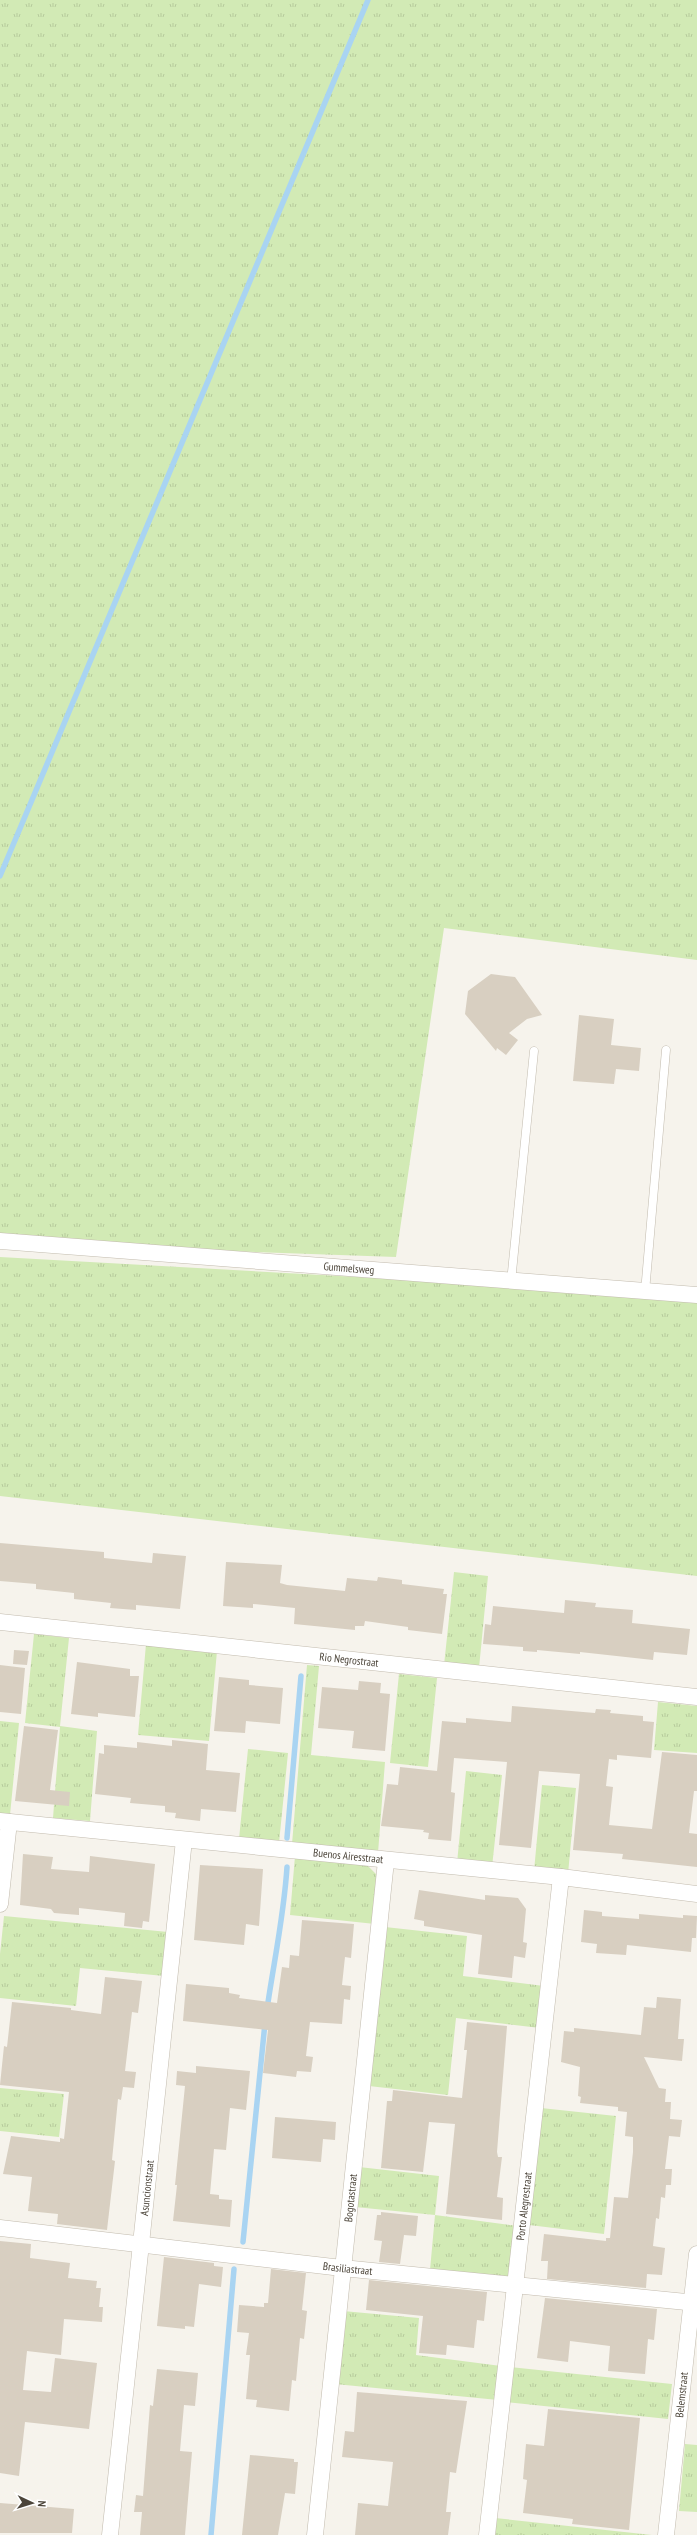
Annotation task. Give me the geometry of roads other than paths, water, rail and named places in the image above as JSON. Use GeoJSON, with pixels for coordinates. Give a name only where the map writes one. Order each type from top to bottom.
{"type":"FeatureCollection","features":[{"type":"Feature","properties":{"kind":"street","name":"Gummelsweg"},"geometry":{"type":"LineString","coordinates":[[0,1241],[511,1282],[697,1295]]}},
{"type":"Feature","properties":{"kind":"street","name":"Rio Negrostraat"},"geometry":{"type":"LineString","coordinates":[[0,1622],[697,1697]]}},
{"type":"Feature","properties":{"kind":"street","name":"Buenos Airesstraat"},"geometry":{"type":"LineString","coordinates":[[4,1821],[386,1861],[561,1877],[697,1894]]}},
{"type":"Feature","properties":{"kind":"street"},"geometry":{"type":"LineString","coordinates":[[0,1904],[4,1821]]}},
{"type":"Feature","properties":{"kind":"street","name":"Asuncionstraat"},"geometry":{"type":"LineString","coordinates":[[110,2535],[184,1840]]}},
{"type":"Feature","properties":{"kind":"street","name":"Bogotastraat"},"geometry":{"type":"LineString","coordinates":[[315,2535],[386,1861]]}},
{"type":"Feature","properties":{"kind":"street","name":"Porto Alegrestraat"},"geometry":{"type":"LineString","coordinates":[[487,2535],[517,2286],[561,1877]]}},
{"type":"Feature","properties":{"kind":"street","name":"Brasiliastraat"},"geometry":{"type":"LineString","coordinates":[[0,2228],[141,2243],[342,2268],[694,2302]]}},
{"type":"Feature","properties":{"kind":"street","name":"Belemstraat"},"geometry":{"type":"LineString","coordinates":[[666,2535],[694,2302],[697,2254]]}},
{"type":"Feature","properties":{"kind":"lane"},"geometry":{"type":"LineString","coordinates":[[646,1292],[666,1050]]}},
{"type":"Feature","properties":{"kind":"lane"},"geometry":{"type":"LineString","coordinates":[[511,1282],[534,1051]]}},
{"type":"Feature","properties":{"kind":"waterway"},"geometry":{"type":"LineString","coordinates":[[0,876],[368,0]]}},
{"type":"Feature","properties":{"kind":"waterway"},"geometry":{"type":"LineString","coordinates":[[287,1838],[301,1676]]}},
{"type":"Feature","properties":{"kind":"waterway"},"geometry":{"type":"LineString","coordinates":[[267,2009],[286,1885],[287,1867]]}},
{"type":"Feature","properties":{"kind":"waterway"},"geometry":{"type":"LineString","coordinates":[[243,2242],[265,2023]]}},
{"type":"Feature","properties":{"kind":"waterway"},"geometry":{"type":"LineString","coordinates":[[211,2535],[234,2269]]}}]}
